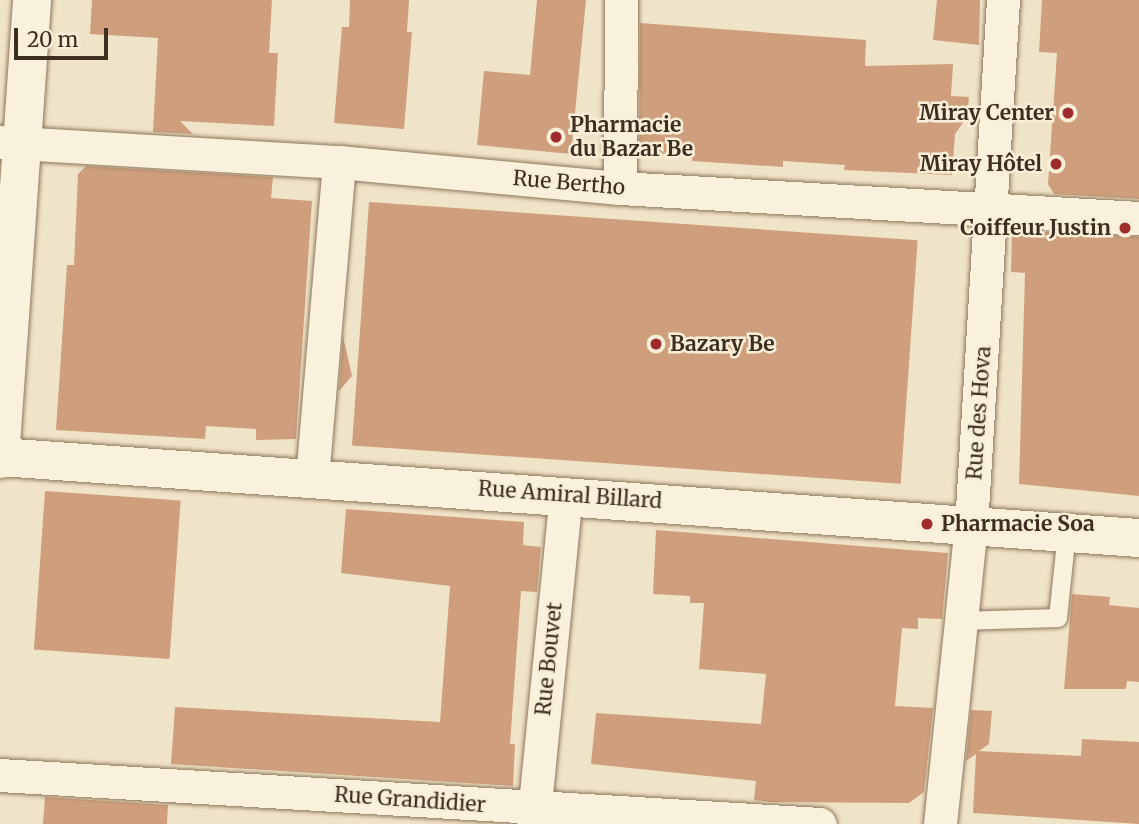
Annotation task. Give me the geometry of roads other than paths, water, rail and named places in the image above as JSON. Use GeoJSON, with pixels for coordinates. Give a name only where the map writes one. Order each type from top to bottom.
{"type":"FeatureCollection","features":[{"type":"Feature","properties":{"kind":"street"},"geometry":{"type":"LineString","coordinates":[[0,457],[11,143],[32,0]]}},
{"type":"Feature","properties":{"kind":"street"},"geometry":{"type":"LineString","coordinates":[[620,188],[621,0]]}},
{"type":"Feature","properties":{"kind":"street","name":"Rue des Hova"},"geometry":{"type":"LineString","coordinates":[[940,824],[959,621],[971,526],[993,212],[1003,0]]}},
{"type":"Feature","properties":{"kind":"street","name":"Rue Bertho"},"geometry":{"type":"LineString","coordinates":[[11,143],[338,162],[620,188],[993,212],[1139,218]]}},
{"type":"Feature","properties":{"kind":"street"},"geometry":{"type":"LineString","coordinates":[[312,478],[338,162]]}},
{"type":"Feature","properties":{"kind":"street","name":"Rue Amiral Billard"},"geometry":{"type":"LineString","coordinates":[[0,457],[566,495],[1139,538]]}},
{"type":"Feature","properties":{"kind":"street","name":"Rue Bouvet"},"geometry":{"type":"LineString","coordinates":[[534,816],[566,495]]}},
{"type":"Feature","properties":{"kind":"street","name":"Rue Grandidier"},"geometry":{"type":"LineString","coordinates":[[0,775],[534,816],[820,824]]}},
{"type":"Feature","properties":{"kind":"lane"},"geometry":{"type":"LineString","coordinates":[[959,621],[1058,618],[1067,532]]}},
{"type":"Feature","properties":{"kind":"place","name":"Miray Center"},"geometry":{"type":"Point","coordinates":[1068,113]}},
{"type":"Feature","properties":{"kind":"place","name":"Pharmacie du Bazar Be"},"geometry":{"type":"Point","coordinates":[556,137]}},
{"type":"Feature","properties":{"kind":"place","name":"Miray Hôtel"},"geometry":{"type":"Point","coordinates":[1056,164]}},
{"type":"Feature","properties":{"kind":"place","name":"Coiffeur Justin"},"geometry":{"type":"Point","coordinates":[1125,228]}},
{"type":"Feature","properties":{"kind":"place","name":"Bazary Be"},"geometry":{"type":"Point","coordinates":[656,344]}},
{"type":"Feature","properties":{"kind":"place","name":"Pharmacie Soa"},"geometry":{"type":"Point","coordinates":[927,524]}}]}
